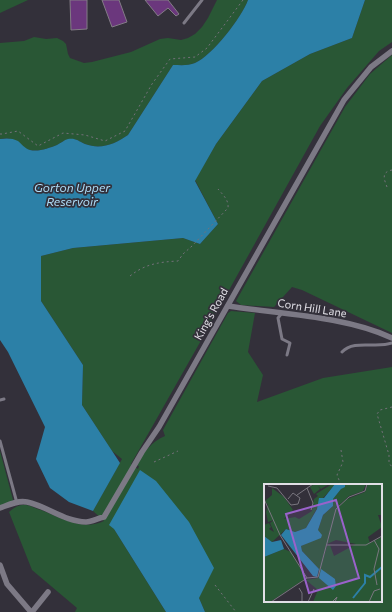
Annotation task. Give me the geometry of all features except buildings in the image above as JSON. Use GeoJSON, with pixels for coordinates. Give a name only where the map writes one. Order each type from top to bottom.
{"type":"FeatureCollection","features":[{"type":"Feature","properties":{"kind":"street","name":"King's Road"},"geometry":{"type":"LineString","coordinates":[[16,503],[27,502],[56,514],[79,521],[87,522],[104,517],[142,452],[159,427],[344,100],[371,67],[392,51]]}},
{"type":"Feature","properties":{"kind":"street","name":"Corn Hill Lane"},"geometry":{"type":"LineString","coordinates":[[228,306],[333,321],[381,332],[392,338]]}},
{"type":"Feature","properties":{"kind":"street"},"geometry":{"type":"LineString","coordinates":[[0,508],[16,503]]}},
{"type":"Feature","properties":{"kind":"street"},"geometry":{"type":"LineString","coordinates":[[0,564],[7,584],[32,612],[48,592]]}},
{"type":"Feature","properties":{"kind":"street"},"geometry":{"type":"LineString","coordinates":[[0,586],[7,584]]}},
{"type":"Feature","properties":{"kind":"lane"},"geometry":{"type":"LineString","coordinates":[[184,23],[202,0]]}},
{"type":"Feature","properties":{"kind":"lane"},"geometry":{"type":"LineString","coordinates":[[282,313],[278,318],[282,339],[290,343],[287,355]]}},
{"type":"Feature","properties":{"kind":"lane"},"geometry":{"type":"LineString","coordinates":[[342,352],[349,347],[392,343]]}},
{"type":"Feature","properties":{"kind":"lane"},"geometry":{"type":"LineString","coordinates":[[0,400],[4,399]]}},
{"type":"Feature","properties":{"kind":"lane"},"geometry":{"type":"LineString","coordinates":[[0,441],[16,503]]}},
{"type":"Feature","properties":{"kind":"path"},"geometry":{"type":"LineString","coordinates":[[0,134],[18,131],[38,146],[63,133],[85,135],[105,141],[125,131],[152,84],[170,59],[195,57],[207,48],[243,0]]}},
{"type":"Feature","properties":{"kind":"path"},"geometry":{"type":"LineString","coordinates":[[387,187],[383,179],[384,175],[388,171],[392,170]]}},
{"type":"Feature","properties":{"kind":"path"},"geometry":{"type":"LineString","coordinates":[[130,276],[137,270],[159,262],[178,261],[228,208],[228,203],[225,197],[218,189]]}},
{"type":"Feature","properties":{"kind":"path"},"geometry":{"type":"LineString","coordinates":[[392,408],[380,410],[377,414],[389,455],[389,463],[392,466]]}},
{"type":"Feature","properties":{"kind":"path"},"geometry":{"type":"LineString","coordinates":[[341,450],[343,462],[337,475],[341,484]]}},
{"type":"Feature","properties":{"kind":"path"},"geometry":{"type":"LineString","coordinates":[[156,461],[178,451]]}},
{"type":"Feature","properties":{"kind":"path"},"geometry":{"type":"LineString","coordinates":[[215,585],[236,612]]}},
{"type":"Feature","properties":{"kind":"green space"},"geometry":{"type":"Polygon","coordinates":[[[0,0],[28,0],[0,13],[0,0]]]}},
{"type":"Feature","properties":{"kind":"green space"},"geometry":{"type":"Polygon","coordinates":[[[217,0],[248,0],[233,26],[210,53],[192,64],[173,65],[128,135],[113,143],[102,146],[91,146],[71,139],[65,140],[57,145],[37,150],[26,149],[15,140],[6,138],[0,139],[0,43],[24,41],[34,37],[46,39],[57,38],[66,44],[70,58],[84,63],[92,62],[131,52],[160,39],[168,38],[181,40],[188,38],[202,27],[217,0]]]}},
{"type":"Feature","properties":{"kind":"green space"},"geometry":{"type":"Polygon","coordinates":[[[365,0],[392,0],[392,42],[379,51],[347,88],[320,126],[131,464],[138,469],[139,466],[136,465],[145,452],[152,444],[165,436],[163,430],[228,313],[231,311],[255,313],[248,352],[263,375],[257,402],[323,378],[392,367],[392,612],[205,612],[199,598],[114,529],[166,612],[75,612],[77,608],[32,570],[9,512],[21,505],[26,505],[64,520],[80,524],[96,524],[104,521],[93,511],[122,459],[112,451],[82,405],[83,365],[41,301],[41,256],[73,248],[183,238],[200,244],[218,224],[195,180],[216,144],[262,81],[310,54],[352,38],[365,0]]]}},
{"type":"Feature","properties":{"kind":"green space"},"geometry":{"type":"Polygon","coordinates":[[[392,55],[392,333],[302,290],[292,287],[274,307],[241,305],[236,301],[345,107],[370,74],[392,55]]]}},
{"type":"Feature","properties":{"kind":"green space"},"geometry":{"type":"Polygon","coordinates":[[[0,451],[13,500],[12,502],[0,507],[0,451]]]}},
{"type":"Feature","properties":{"kind":"water","name":"Gorton Upper Reservoir"},"geometry":{"type":"Polygon","coordinates":[[[248,0],[365,0],[352,38],[310,54],[262,81],[216,144],[195,181],[218,224],[200,244],[183,238],[73,248],[41,256],[41,301],[83,365],[82,405],[120,463],[93,511],[69,502],[50,488],[36,459],[45,427],[8,352],[0,340],[0,139],[14,139],[30,150],[40,150],[51,147],[68,139],[75,139],[91,146],[108,145],[118,141],[128,135],[173,65],[192,64],[210,53],[233,26],[248,0]]]}},
{"type":"Feature","properties":{"kind":"water"},"geometry":{"type":"Polygon","coordinates":[[[140,470],[156,481],[189,522],[214,568],[199,598],[205,612],[166,612],[114,529],[109,525],[140,470]]]}}]}
